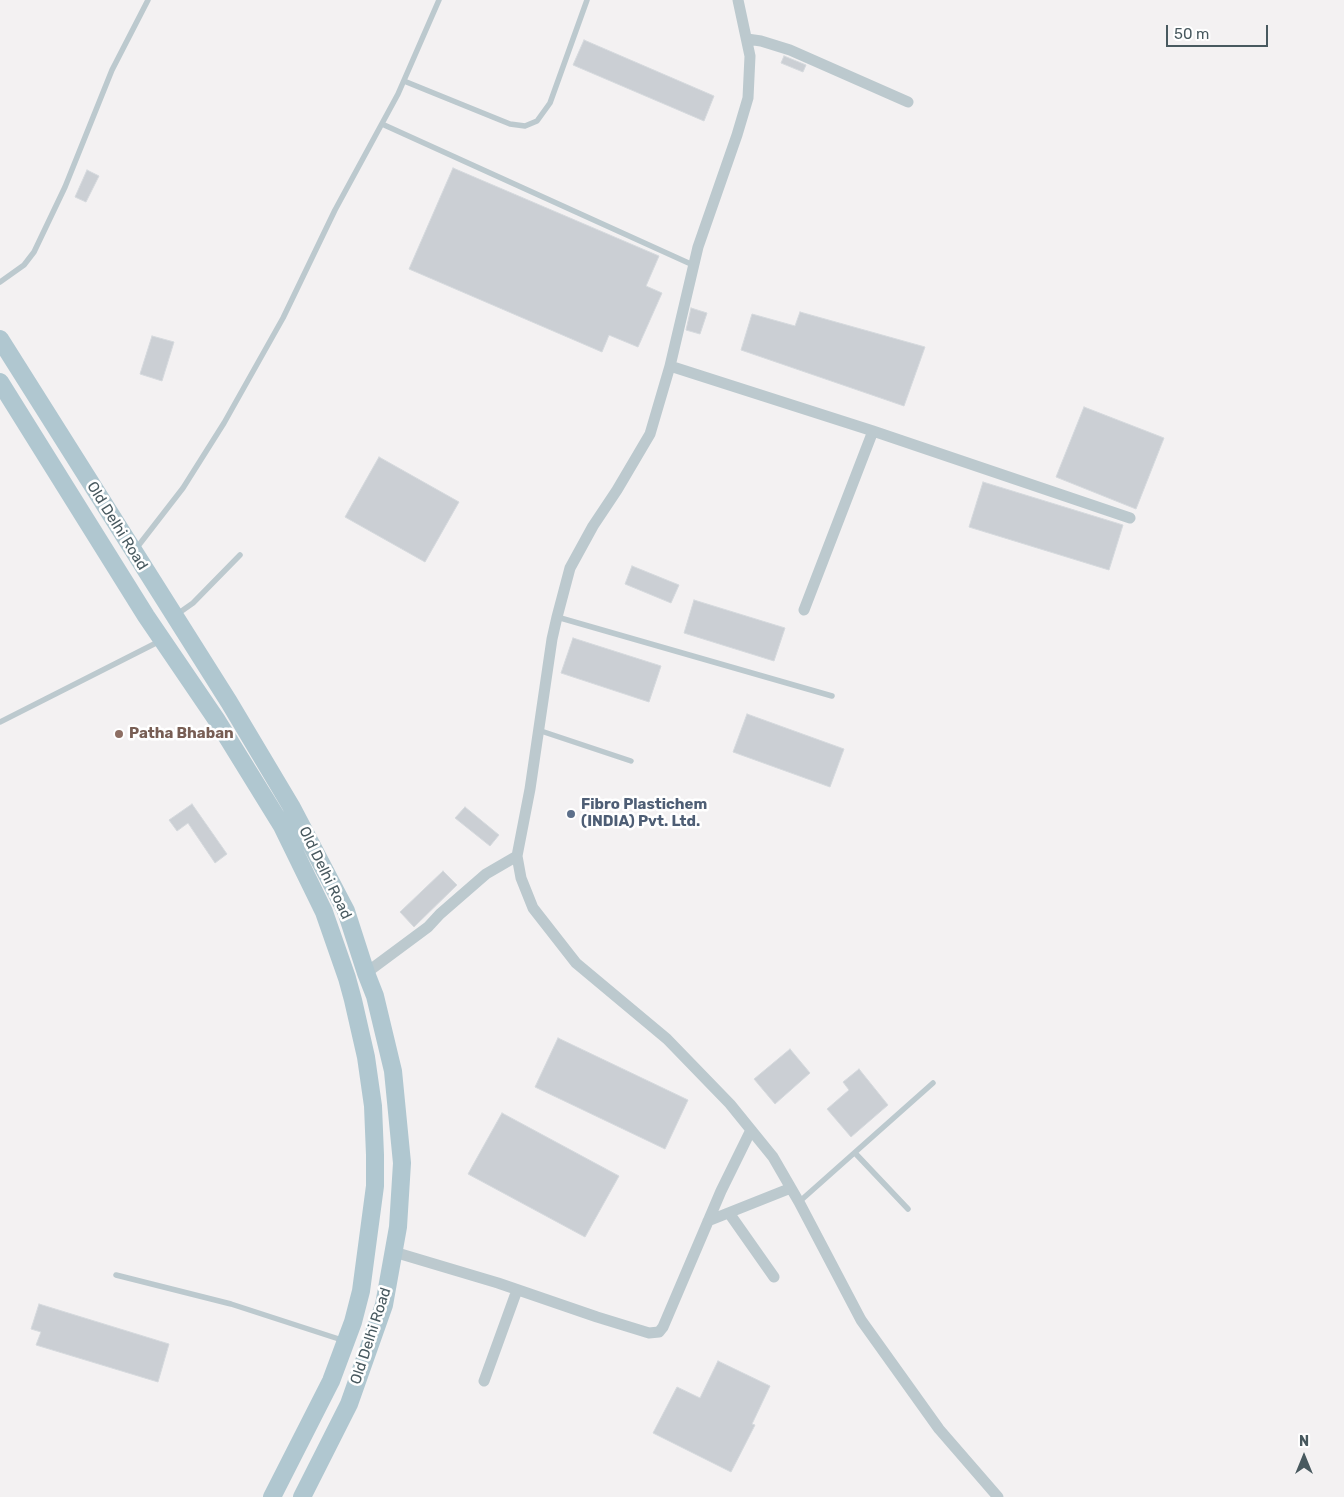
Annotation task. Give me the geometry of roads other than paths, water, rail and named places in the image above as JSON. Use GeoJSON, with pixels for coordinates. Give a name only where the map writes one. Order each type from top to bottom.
{"type":"FeatureCollection","features":[{"type":"Feature","properties":{"kind":"main road","name":"Old Delhi Road"},"geometry":{"type":"LineString","coordinates":[[0,339],[291,806],[346,911],[375,996],[393,1072],[402,1163],[398,1227],[384,1305],[349,1404],[302,1497]]}},
{"type":"Feature","properties":{"kind":"main road","name":"Old Delhi Road"},"geometry":{"type":"LineString","coordinates":[[0,382],[162,640],[216,719],[282,826],[324,912],[349,986],[364,1048],[373,1106],[375,1186],[361,1291],[346,1342],[331,1381],[272,1497]]}},
{"type":"Feature","properties":{"kind":"street"},"geometry":{"type":"LineString","coordinates":[[738,0],[750,56],[748,98],[698,247],[670,366],[650,434],[617,490],[592,526],[570,568],[557,617],[530,789],[517,856],[521,878],[533,908],[576,963],[667,1039],[730,1104],[773,1157],[799,1202],[861,1320],[939,1429],[998,1497]]}},
{"type":"Feature","properties":{"kind":"street"},"geometry":{"type":"LineString","coordinates":[[747,39],[790,50],[908,102]]}},
{"type":"Feature","properties":{"kind":"street"},"geometry":{"type":"LineString","coordinates":[[670,366],[873,431],[1130,518]]}},
{"type":"Feature","properties":{"kind":"street"},"geometry":{"type":"LineString","coordinates":[[804,610],[873,431]]}},
{"type":"Feature","properties":{"kind":"street"},"geometry":{"type":"LineString","coordinates":[[366,974],[428,927],[440,914],[486,874],[517,856]]}},
{"type":"Feature","properties":{"kind":"street"},"geometry":{"type":"LineString","coordinates":[[394,1252],[518,1290],[597,1318],[649,1333],[659,1332],[663,1328],[721,1191],[751,1130]]}},
{"type":"Feature","properties":{"kind":"street"},"geometry":{"type":"LineString","coordinates":[[708,1221],[791,1188]]}},
{"type":"Feature","properties":{"kind":"street"},"geometry":{"type":"LineString","coordinates":[[729,1213],[774,1278]]}},
{"type":"Feature","properties":{"kind":"street"},"geometry":{"type":"LineString","coordinates":[[484,1381],[518,1290]]}},
{"type":"Feature","properties":{"kind":"lane"},"geometry":{"type":"LineString","coordinates":[[0,282],[24,265],[34,252],[65,187],[112,70],[148,0]]}},
{"type":"Feature","properties":{"kind":"lane"},"geometry":{"type":"LineString","coordinates":[[134,552],[183,488],[224,423],[283,318],[335,210],[404,81],[439,0]]}},
{"type":"Feature","properties":{"kind":"lane"},"geometry":{"type":"LineString","coordinates":[[404,81],[510,124],[525,126],[538,120],[550,103],[587,0]]}},
{"type":"Feature","properties":{"kind":"lane"},"geometry":{"type":"LineString","coordinates":[[382,124],[693,265]]}},
{"type":"Feature","properties":{"kind":"lane"},"geometry":{"type":"LineString","coordinates":[[174,616],[194,603],[240,555]]}},
{"type":"Feature","properties":{"kind":"lane"},"geometry":{"type":"LineString","coordinates":[[557,617],[832,696]]}},
{"type":"Feature","properties":{"kind":"lane"},"geometry":{"type":"LineString","coordinates":[[0,722],[162,640]]}},
{"type":"Feature","properties":{"kind":"lane"},"geometry":{"type":"LineString","coordinates":[[538,730],[631,761]]}},
{"type":"Feature","properties":{"kind":"lane"},"geometry":{"type":"LineString","coordinates":[[799,1202],[933,1083]]}},
{"type":"Feature","properties":{"kind":"lane"},"geometry":{"type":"LineString","coordinates":[[854,1153],[908,1209]]}},
{"type":"Feature","properties":{"kind":"lane"},"geometry":{"type":"LineString","coordinates":[[116,1275],[231,1304],[346,1342]]}},
{"type":"Feature","properties":{"kind":"place","name":"Patha Bhaban"},"geometry":{"type":"Point","coordinates":[119,734]}},
{"type":"Feature","properties":{"kind":"place","name":"Fibro Plastichem (INDIA) Pvt. Ltd."},"geometry":{"type":"Point","coordinates":[571,814]}}]}
